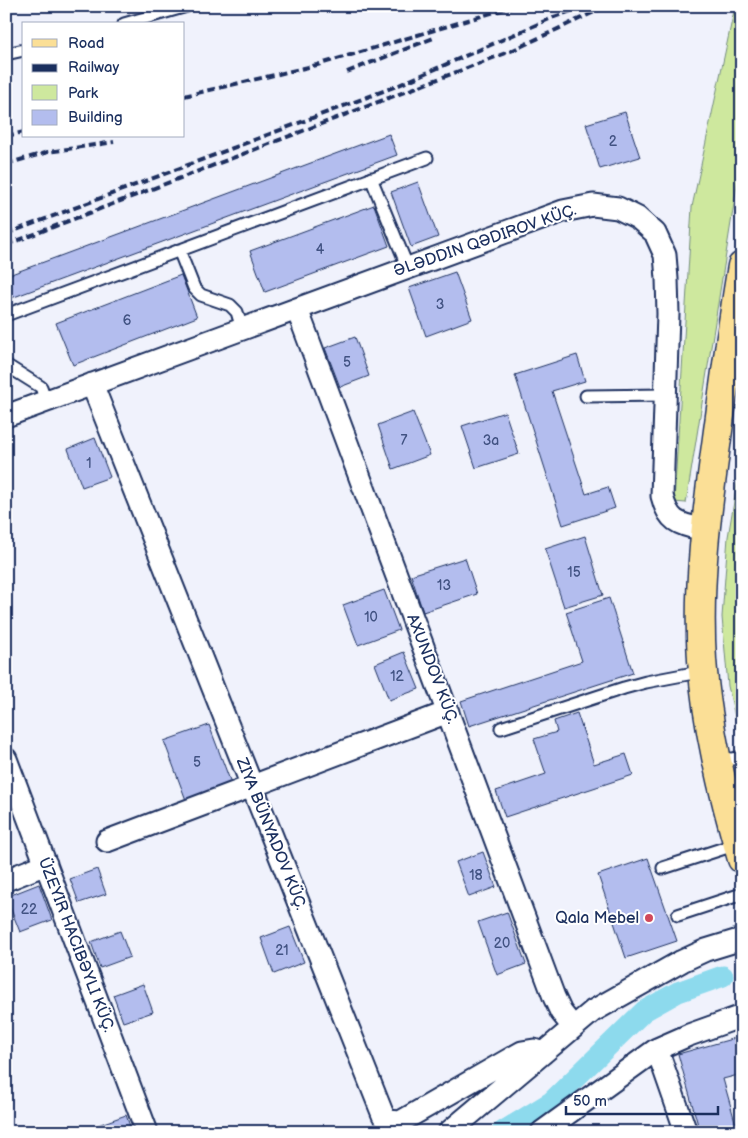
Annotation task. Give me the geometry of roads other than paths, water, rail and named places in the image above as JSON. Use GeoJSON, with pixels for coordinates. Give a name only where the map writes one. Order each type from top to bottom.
{"type":"FeatureCollection","features":[{"type":"Feature","properties":{"kind":"main road"},"geometry":{"type":"LineString","coordinates":[[740,852],[729,760],[710,726],[704,671],[701,597],[705,530],[734,310],[742,266]]}},
{"type":"Feature","properties":{"kind":"street","name":"ƏLƏDDIN QƏDIROV KÜÇ."},"geometry":{"type":"LineString","coordinates":[[6,416],[563,211],[593,205],[618,208],[638,218],[655,233],[665,255],[668,279],[668,314],[662,496],[665,509],[670,517],[680,524],[705,530]]}},
{"type":"Feature","properties":{"kind":"street","name":"AXUNDOV KÜÇ."},"geometry":{"type":"LineString","coordinates":[[297,309],[554,997],[561,1012],[573,1027]]}},
{"type":"Feature","properties":{"kind":"street","name":"ZIYA BÜNYADOV KÜÇ."},"geometry":{"type":"LineString","coordinates":[[92,384],[383,1114],[388,1121],[400,1122],[522,1052],[534,1050],[543,1053]]}},
{"type":"Feature","properties":{"kind":"street"},"geometry":{"type":"LineString","coordinates":[[107,841],[448,712]]}},
{"type":"Feature","properties":{"kind":"street","name":"ÜZEYIR HACIBƏYLI KÜÇ."},"geometry":{"type":"LineString","coordinates":[[6,759],[147,1132]]}},
{"type":"Feature","properties":{"kind":"street"},"geometry":{"type":"LineString","coordinates":[[6,880],[46,864]]}},
{"type":"Feature","properties":{"kind":"street"},"geometry":{"type":"LineString","coordinates":[[449,1132],[594,1011],[682,961],[706,950],[742,939]]}},
{"type":"Feature","properties":{"kind":"street"},"geometry":{"type":"LineString","coordinates":[[542,1132],[658,1049],[689,1035],[742,1016]]}},
{"type":"Feature","properties":{"kind":"street"},"geometry":{"type":"LineString","coordinates":[[658,1049],[686,1132]]}},
{"type":"Feature","properties":{"kind":"lane"},"geometry":{"type":"LineString","coordinates":[[131,22],[187,6]]}},
{"type":"Feature","properties":{"kind":"lane"},"geometry":{"type":"LineString","coordinates":[[6,54],[22,50]]}},
{"type":"Feature","properties":{"kind":"lane"},"geometry":{"type":"LineString","coordinates":[[6,315],[427,158]]}},
{"type":"Feature","properties":{"kind":"lane"},"geometry":{"type":"LineString","coordinates":[[371,178],[408,268]]}},
{"type":"Feature","properties":{"kind":"lane"},"geometry":{"type":"LineString","coordinates":[[179,250],[194,288],[201,295],[230,306],[237,312],[242,329]]}},
{"type":"Feature","properties":{"kind":"lane"},"geometry":{"type":"LineString","coordinates":[[6,365],[41,387],[46,401]]}},
{"type":"Feature","properties":{"kind":"lane"},"geometry":{"type":"LineString","coordinates":[[586,396],[665,395]]}},
{"type":"Feature","properties":{"kind":"lane"},"geometry":{"type":"LineString","coordinates":[[501,728],[624,688],[704,671]]}},
{"type":"Feature","properties":{"kind":"lane"},"geometry":{"type":"LineString","coordinates":[[663,868],[740,852]]}},
{"type":"Feature","properties":{"kind":"lane"},"geometry":{"type":"LineString","coordinates":[[678,915],[742,894]]}},
{"type":"Feature","properties":{"kind":"waterway"},"geometry":{"type":"LineString","coordinates":[[502,1132],[551,1102],[644,1011],[678,992],[723,976]]}},
{"type":"Feature","properties":{"kind":"railway"},"geometry":{"type":"LineString","coordinates":[[185,96],[317,65],[515,6]]}},
{"type":"Feature","properties":{"kind":"railway"},"geometry":{"type":"LineString","coordinates":[[6,234],[399,85],[554,17],[585,6]]}},
{"type":"Feature","properties":{"kind":"railway"},"geometry":{"type":"LineString","coordinates":[[6,245],[511,51],[607,6]]}},
{"type":"Feature","properties":{"kind":"railway"},"geometry":{"type":"LineString","coordinates":[[347,72],[436,37]]}},
{"type":"Feature","properties":{"kind":"railway"},"geometry":{"type":"LineString","coordinates":[[6,136],[22,132]]}},
{"type":"Feature","properties":{"kind":"railway"},"geometry":{"type":"LineString","coordinates":[[6,164],[48,152],[114,142]]}},
{"type":"Feature","properties":{"kind":"place","name":"Qala Mebel"},"geometry":{"type":"Point","coordinates":[649,918]}}]}
